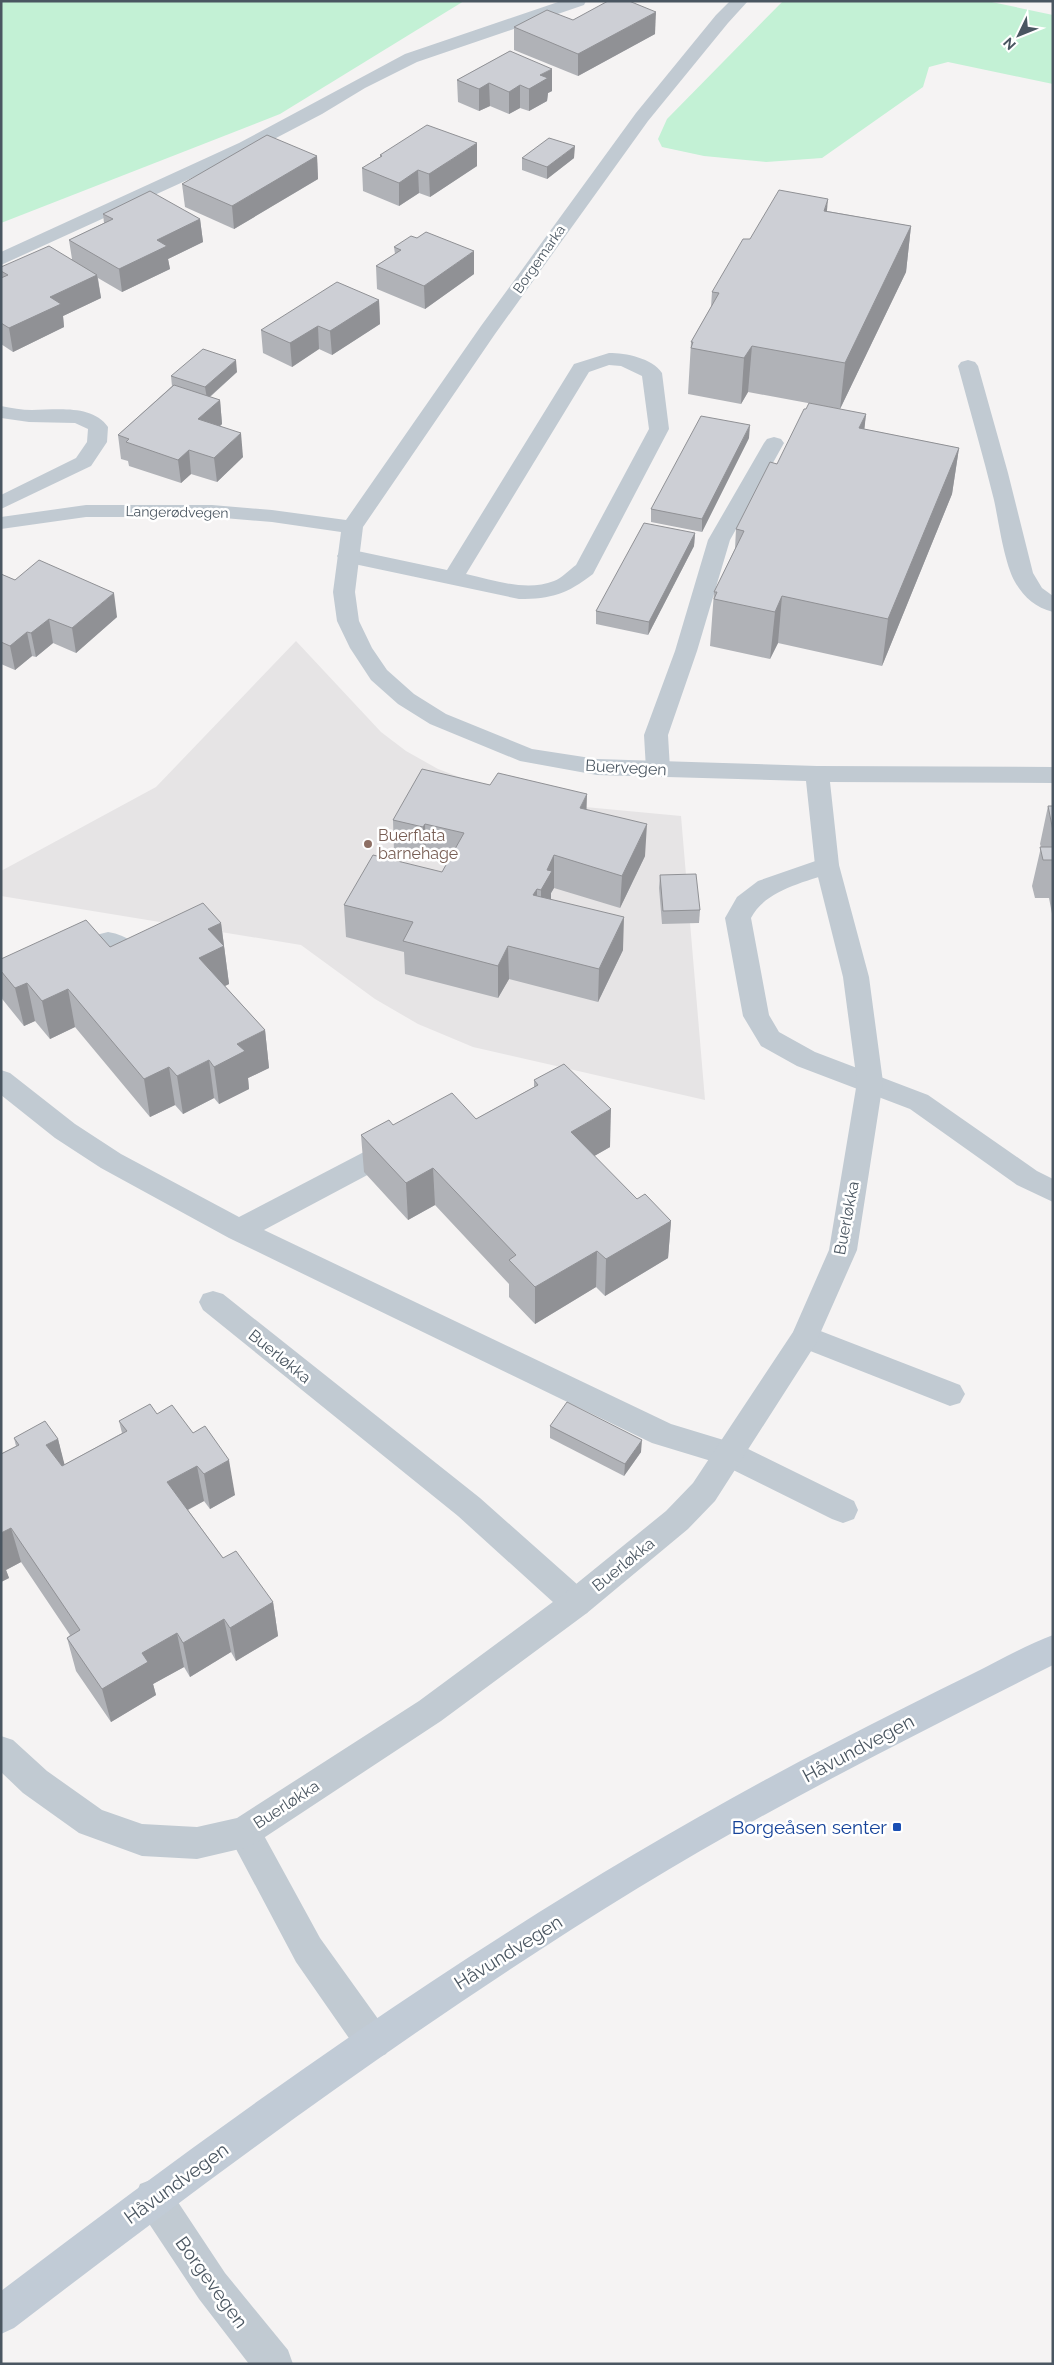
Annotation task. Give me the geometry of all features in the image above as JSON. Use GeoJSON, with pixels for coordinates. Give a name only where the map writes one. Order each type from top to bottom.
{"type":"FeatureCollection","features":[{"type":"Feature","properties":{"kind":"main road","name":"Håvundvegen"},"geometry":{"type":"LineString","coordinates":[[1,2315],[153,2197],[439,1995],[628,1875],[853,1749],[1053,1649]]}},
{"type":"Feature","properties":{"kind":"street"},"geometry":{"type":"LineString","coordinates":[[1,259],[245,147],[316,110],[359,84],[411,58],[578,1]]}},
{"type":"Feature","properties":{"kind":"street","name":"Borgemarka"},"geometry":{"type":"LineString","coordinates":[[352,527],[499,314],[636,125],[710,34],[740,1]]}},
{"type":"Feature","properties":{"kind":"street"},"geometry":{"type":"LineString","coordinates":[[348,556],[518,592],[543,592],[564,585],[585,568],[659,429],[652,373],[632,361],[613,358],[600,359],[581,368],[453,578]]}},
{"type":"Feature","properties":{"kind":"street"},"geometry":{"type":"LineString","coordinates":[[968,366],[998,473],[1022,573],[1027,586],[1044,602],[1053,605]]}},
{"type":"Feature","properties":{"kind":"street"},"geometry":{"type":"LineString","coordinates":[[1,412],[30,416],[72,416],[91,420],[98,427],[97,442],[84,462],[1,503]]}},
{"type":"Feature","properties":{"kind":"street"},"geometry":{"type":"LineString","coordinates":[[658,769],[656,735],[686,651],[719,540],[774,443]]}},
{"type":"Feature","properties":{"kind":"street","name":"Langerødvegen"},"geometry":{"type":"LineString","coordinates":[[1,523],[86,511],[212,511],[272,516],[352,527]]}},
{"type":"Feature","properties":{"kind":"street","name":"Buervegen"},"geometry":{"type":"LineString","coordinates":[[352,527],[344,592],[348,621],[361,648],[379,675],[406,699],[455,727],[528,756],[596,767],[817,774],[1053,775]]}},
{"type":"Feature","properties":{"kind":"street","name":"Buerløkka"},"geometry":{"type":"LineString","coordinates":[[1,1751],[35,1782],[91,1822],[142,1840],[197,1843],[244,1832],[430,1711],[576,1603],[677,1520],[704,1492],[805,1337],[843,1250],[870,1082],[856,977],[827,865],[817,774]]}},
{"type":"Feature","properties":{"kind":"street"},"geometry":{"type":"LineString","coordinates":[[827,865],[766,887],[746,903],[738,918],[756,1016],[770,1039],[806,1059],[919,1102],[1027,1178],[1053,1191]]}},
{"type":"Feature","properties":{"kind":"street"},"geometry":{"type":"LineString","coordinates":[[1,991],[101,942],[111,939],[118,942],[141,966]]}},
{"type":"Feature","properties":{"kind":"street"},"geometry":{"type":"LineString","coordinates":[[1,1080],[65,1131],[111,1161],[240,1230],[664,1434],[729,1454],[842,1510]]}},
{"type":"Feature","properties":{"kind":"street"},"geometry":{"type":"LineString","coordinates":[[240,1230],[415,1138]]}},
{"type":"Feature","properties":{"kind":"street","name":"Buerløkka"},"geometry":{"type":"LineString","coordinates":[[213,1302],[469,1507],[576,1603]]}},
{"type":"Feature","properties":{"kind":"street"},"geometry":{"type":"LineString","coordinates":[[805,1337],[950,1394]]}},
{"type":"Feature","properties":{"kind":"street"},"geometry":{"type":"LineString","coordinates":[[244,1832],[308,1950],[373,2042]]}},
{"type":"Feature","properties":{"kind":"street","name":"Borgevegen"},"geometry":{"type":"LineString","coordinates":[[153,2197],[212,2286],[274,2364]]}},
{"type":"Feature","properties":{"kind":"shaded area","name":"Buerflata barnehage"},"geometry":{"type":"Polygon","coordinates":[[[296,641],[381,732],[406,751],[438,769],[483,786],[585,807],[681,816],[705,1100],[473,1047],[418,1024],[375,999],[301,945],[1,896],[1,871],[156,787],[296,641]]]}},
{"type":"Feature","properties":{"kind":"green space"},"geometry":{"type":"Polygon","coordinates":[[[1,1],[464,1],[280,114],[1,223],[1,1]]]}},
{"type":"Feature","properties":{"kind":"green space"},"geometry":{"type":"Polygon","coordinates":[[[783,1],[987,1],[1053,15],[1053,84],[948,62],[929,67],[923,87],[822,158],[766,162],[704,156],[662,147],[658,139],[667,119],[783,1]]]}},
{"type":"Feature","properties":{"kind":"building"},"geometry":{"type":"Polygon","coordinates":[[[608,1],[629,1],[656,12],[578,54],[514,27],[547,10],[573,20],[608,1]]]}},
{"type":"Feature","properties":{"kind":"building"},"geometry":{"type":"Polygon","coordinates":[[[510,51],[552,69],[540,75],[548,78],[529,89],[520,85],[509,92],[489,83],[479,89],[457,80],[510,51]]]}},
{"type":"Feature","properties":{"kind":"building"},"geometry":{"type":"Polygon","coordinates":[[[427,125],[477,143],[429,174],[418,170],[399,183],[362,168],[382,156],[380,155],[427,125]]]}},
{"type":"Feature","properties":{"kind":"building"},"geometry":{"type":"Polygon","coordinates":[[[267,135],[317,156],[232,206],[182,184],[267,135]]]}},
{"type":"Feature","properties":{"kind":"building"},"geometry":{"type":"Polygon","coordinates":[[[549,138],[575,146],[547,167],[522,158],[549,138]]]}},
{"type":"Feature","properties":{"kind":"building"},"geometry":{"type":"Polygon","coordinates":[[[779,190],[828,199],[824,211],[911,226],[845,363],[752,346],[744,358],[691,348],[693,342],[691,342],[719,293],[712,292],[743,239],[750,239],[779,190]]]}},
{"type":"Feature","properties":{"kind":"building"},"geometry":{"type":"Polygon","coordinates":[[[150,191],[200,219],[157,240],[167,246],[119,269],[69,240],[113,219],[103,214],[150,191]]]}},
{"type":"Feature","properties":{"kind":"building"},"geometry":{"type":"Polygon","coordinates":[[[426,232],[474,251],[424,286],[376,266],[401,250],[394,247],[411,236],[417,238],[426,232]]]}},
{"type":"Feature","properties":{"kind":"building"},"geometry":{"type":"Polygon","coordinates":[[[49,246],[97,275],[50,297],[61,304],[9,328],[1,323],[1,278],[8,275],[1,271],[1,267],[49,246]]]}},
{"type":"Feature","properties":{"kind":"building"},"geometry":{"type":"Polygon","coordinates":[[[337,282],[379,300],[330,331],[318,326],[290,343],[261,330],[337,282]]]}},
{"type":"Feature","properties":{"kind":"building"},"geometry":{"type":"Polygon","coordinates":[[[203,349],[236,360],[205,387],[171,376],[203,349]]]}},
{"type":"Feature","properties":{"kind":"building"},"geometry":{"type":"Polygon","coordinates":[[[174,385],[220,400],[198,419],[241,433],[214,458],[189,450],[178,460],[126,442],[129,439],[118,435],[174,385]]]}},
{"type":"Feature","properties":{"kind":"building"},"geometry":{"type":"Polygon","coordinates":[[[809,403],[866,414],[859,428],[959,448],[888,619],[782,596],[775,612],[714,599],[717,592],[714,592],[744,531],[736,529],[770,462],[777,464],[804,409],[806,409],[809,403]]]}},
{"type":"Feature","properties":{"kind":"building"},"geometry":{"type":"Polygon","coordinates":[[[701,416],[750,425],[702,519],[651,509],[701,416]]]}},
{"type":"Feature","properties":{"kind":"building"},"geometry":{"type":"Polygon","coordinates":[[[644,523],[695,533],[649,622],[596,611],[644,523]]]}},
{"type":"Feature","properties":{"kind":"building"},"geometry":{"type":"Polygon","coordinates":[[[39,560],[114,593],[72,628],[49,619],[31,633],[27,632],[10,646],[1,642],[1,574],[15,580],[39,560]]]}},
{"type":"Feature","properties":{"kind":"building"},"geometry":{"type":"Polygon","coordinates":[[[422,769],[490,785],[498,773],[587,794],[580,808],[647,824],[622,876],[554,855],[547,870],[552,871],[541,890],[537,889],[533,895],[624,917],[599,969],[508,946],[498,966],[403,941],[413,922],[344,905],[373,855],[442,872],[464,833],[425,824],[423,827],[393,820],[422,769]]]}},
{"type":"Feature","properties":{"kind":"building"},"geometry":{"type":"Polygon","coordinates":[[[1048,806],[1053,806],[1053,831],[1048,806]]]}},
{"type":"Feature","properties":{"kind":"building"},"geometry":{"type":"Polygon","coordinates":[[[1040,847],[1053,847],[1053,860],[1043,860],[1040,847]]]}},
{"type":"Feature","properties":{"kind":"building"},"geometry":{"type":"Polygon","coordinates":[[[696,874],[700,910],[663,911],[660,875],[696,874]]]}},
{"type":"Feature","properties":{"kind":"building"},"geometry":{"type":"Polygon","coordinates":[[[203,903],[221,923],[208,929],[224,946],[199,958],[265,1030],[237,1044],[245,1051],[214,1067],[209,1060],[177,1076],[169,1067],[144,1079],[68,989],[42,1001],[27,983],[15,988],[1,971],[1,959],[86,920],[110,947],[203,903]]]}},
{"type":"Feature","properties":{"kind":"building"},"geometry":{"type":"Polygon","coordinates":[[[564,1064],[611,1109],[571,1132],[637,1199],[645,1194],[671,1221],[606,1259],[597,1251],[535,1287],[509,1260],[516,1255],[433,1168],[406,1183],[361,1135],[389,1120],[393,1125],[452,1093],[476,1119],[538,1085],[534,1080],[564,1064]]]}},
{"type":"Feature","properties":{"kind":"building"},"geometry":{"type":"Polygon","coordinates":[[[567,1402],[642,1440],[625,1464],[550,1426],[567,1402]]]}},
{"type":"Feature","properties":{"kind":"building"},"geometry":{"type":"Polygon","coordinates":[[[150,1404],[157,1414],[172,1405],[193,1433],[205,1426],[229,1460],[204,1474],[197,1466],[167,1482],[223,1558],[236,1551],[273,1602],[230,1628],[224,1619],[183,1643],[177,1633],[142,1653],[148,1662],[102,1689],[67,1638],[80,1630],[11,1528],[1,1533],[1,1454],[19,1445],[14,1438],[45,1421],[58,1439],[46,1445],[62,1466],[127,1431],[119,1421],[150,1404]]]}},
{"type":"Feature","properties":{"kind":"place","name":"Buerflata barnehage"},"geometry":{"type":"Point","coordinates":[368,844]}},
{"type":"Feature","properties":{"kind":"place","name":"Borgeåsen senter"},"geometry":{"type":"Point","coordinates":[897,1827]}}]}
